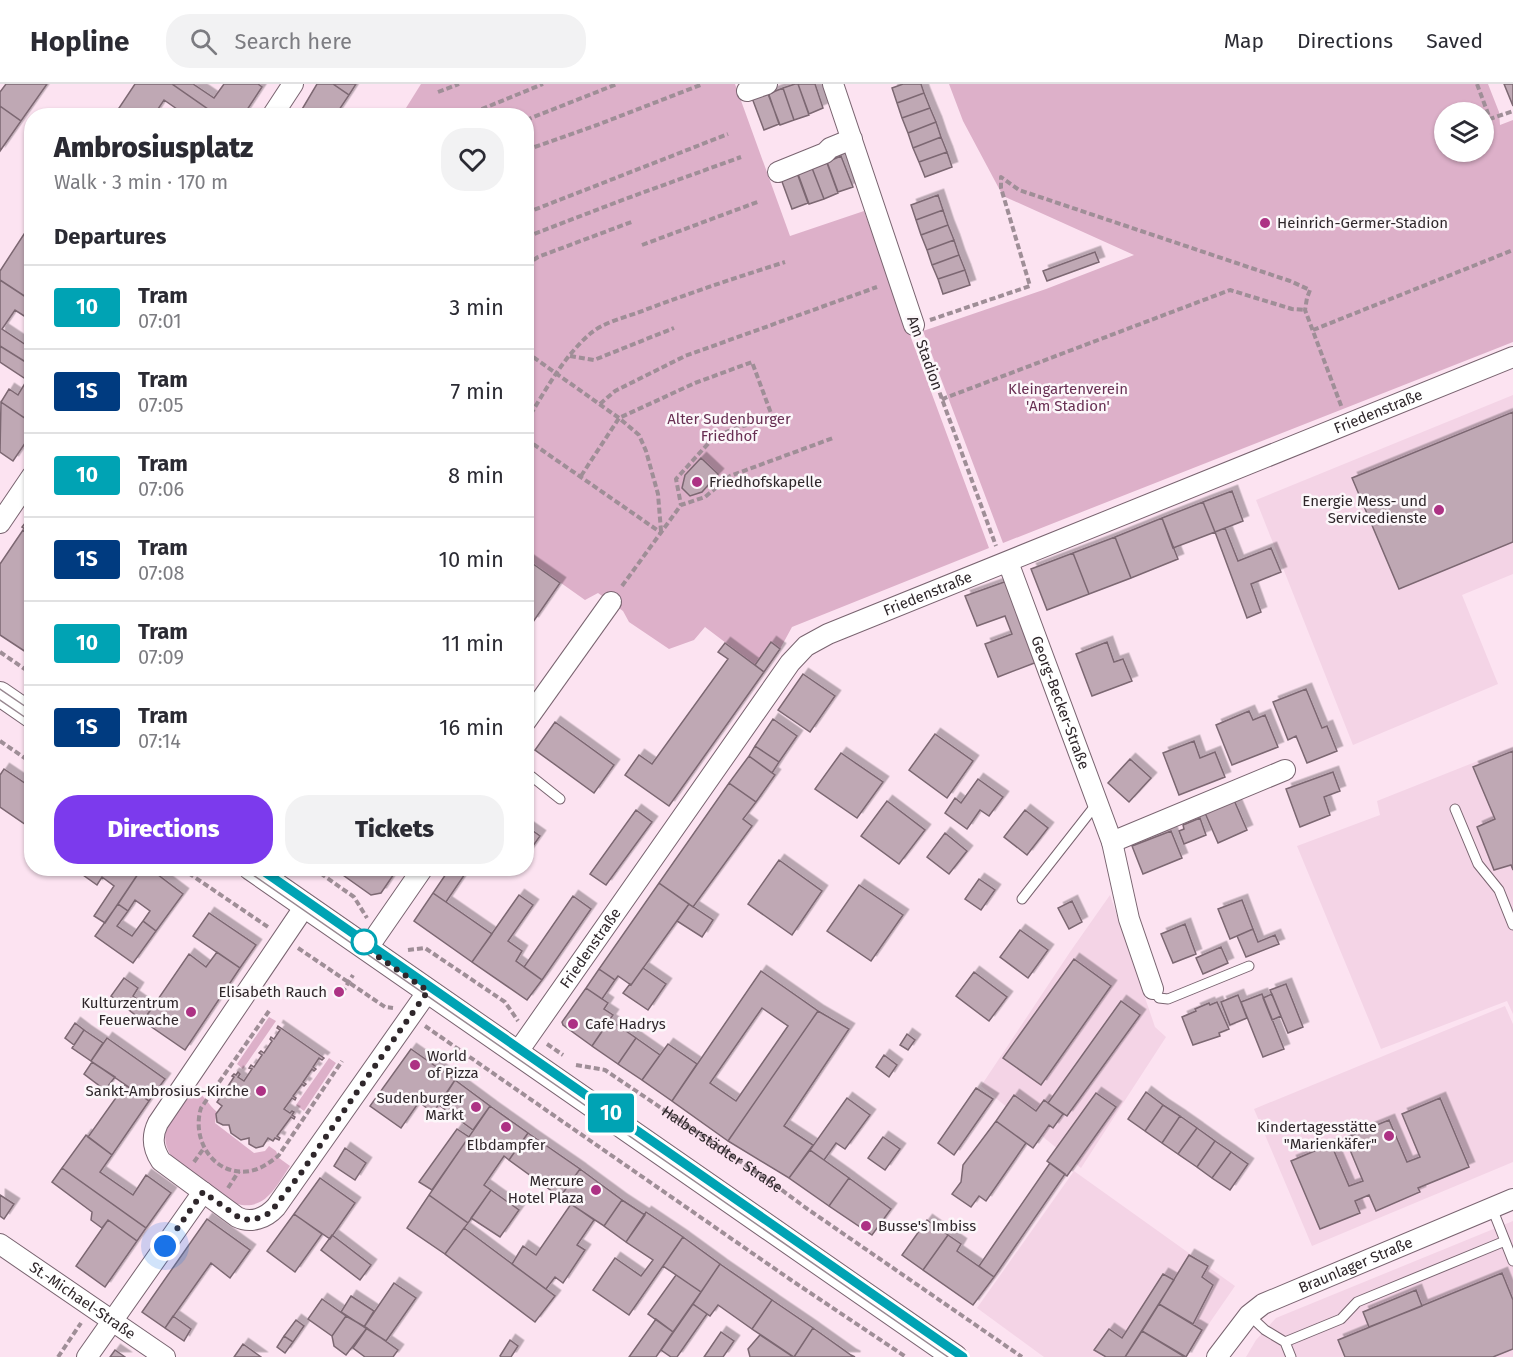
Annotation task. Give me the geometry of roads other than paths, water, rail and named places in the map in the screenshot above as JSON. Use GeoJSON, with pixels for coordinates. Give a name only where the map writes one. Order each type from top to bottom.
{"type":"FeatureCollection","features":[{"type":"Feature","properties":{"kind":"street"},"geometry":{"type":"LineString","coordinates":[[277,108],[293,84]]}},
{"type":"Feature","properties":{"kind":"street"},"geometry":{"type":"LineString","coordinates":[[747,91],[767,84]]}},
{"type":"Feature","properties":{"kind":"street","name":"Am Stadion"},"geometry":{"type":"LineString","coordinates":[[833,84],[922,322]]}},
{"type":"Feature","properties":{"kind":"street"},"geometry":{"type":"LineString","coordinates":[[778,172],[852,139]]}},
{"type":"Feature","properties":{"kind":"street","name":"Friedenstraße"},"geometry":{"type":"LineString","coordinates":[[517,1053],[790,663],[801,650],[811,643],[828,634],[1513,357]]}},
{"type":"Feature","properties":{"kind":"street"},"geometry":{"type":"LineString","coordinates":[[0,523],[24,488]]}},
{"type":"Feature","properties":{"kind":"street","name":"Georg-Becker-Straße"},"geometry":{"type":"LineString","coordinates":[[1008,562],[1112,842],[1129,919],[1153,989]]}},
{"type":"Feature","properties":{"kind":"street"},"geometry":{"type":"LineString","coordinates":[[534,710],[611,602]]}},
{"type":"Feature","properties":{"kind":"street"},"geometry":{"type":"LineString","coordinates":[[0,694],[24,710]]}},
{"type":"Feature","properties":{"kind":"street"},"geometry":{"type":"LineString","coordinates":[[1112,842],[1285,770]]}},
{"type":"Feature","properties":{"kind":"street"},"geometry":{"type":"LineString","coordinates":[[262,876],[305,906],[374,939],[428,991],[955,1357]]}},
{"type":"Feature","properties":{"kind":"street"},"geometry":{"type":"LineString","coordinates":[[374,939],[417,876]]}},
{"type":"Feature","properties":{"kind":"street"},"geometry":{"type":"LineString","coordinates":[[305,906],[155,1128],[153,1144],[161,1161],[241,1219],[253,1220],[270,1213],[301,1173],[428,991]]}},
{"type":"Feature","properties":{"kind":"street"},"geometry":{"type":"LineString","coordinates":[[87,1357],[203,1192]]}},
{"type":"Feature","properties":{"kind":"street","name":"Braunlager Straße"},"geometry":{"type":"LineString","coordinates":[[1217,1357],[1249,1315],[1263,1304],[1513,1199]]}},
{"type":"Feature","properties":{"kind":"street","name":"St.-Michael-Straße"},"geometry":{"type":"LineString","coordinates":[[0,1244],[165,1357]]}},
{"type":"Feature","properties":{"kind":"lane"},"geometry":{"type":"LineString","coordinates":[[534,778],[560,799]]}},
{"type":"Feature","properties":{"kind":"lane"},"geometry":{"type":"LineString","coordinates":[[1022,899],[1098,802]]}},
{"type":"Feature","properties":{"kind":"lane"},"geometry":{"type":"LineString","coordinates":[[1455,808],[1478,864],[1499,890],[1513,925]]}},
{"type":"Feature","properties":{"kind":"lane"},"geometry":{"type":"LineString","coordinates":[[1153,989],[1159,998],[1168,999],[1249,966]]}},
{"type":"Feature","properties":{"kind":"lane"},"geometry":{"type":"LineString","coordinates":[[1492,1208],[1513,1261]]}},
{"type":"Feature","properties":{"kind":"lane"},"geometry":{"type":"LineString","coordinates":[[1285,1342],[1341,1319],[1357,1302],[1505,1241]]}},
{"type":"Feature","properties":{"kind":"lane"},"geometry":{"type":"LineString","coordinates":[[1249,1315],[1265,1330],[1285,1342],[1291,1357]]}},
{"type":"Feature","properties":{"kind":"tram line"},"geometry":{"type":"LineString","coordinates":[[0,689],[24,706]]}},
{"type":"Feature","properties":{"kind":"tram line"},"geometry":{"type":"LineString","coordinates":[[0,700],[24,716]]}},
{"type":"Feature","properties":{"kind":"tram line"},"geometry":{"type":"LineString","coordinates":[[255,876],[948,1357]]}},
{"type":"Feature","properties":{"kind":"tram line"},"geometry":{"type":"LineString","coordinates":[[270,876],[317,909]]}},
{"type":"Feature","properties":{"kind":"tram line","name":"10"},"geometry":{"type":"LineString","coordinates":[[271,876],[963,1357]]}},
{"type":"Feature","properties":{"kind":"tram line"},"geometry":{"type":"LineString","coordinates":[[399,966],[492,1031]]}},
{"type":"Feature","properties":{"kind":"tram line"},"geometry":{"type":"LineString","coordinates":[[941,1342],[963,1357]]}},
{"type":"Feature","properties":{"kind":"place","name":"Heinrich-Germer-Stadion"},"geometry":{"type":"Point","coordinates":[1265,223]}},
{"type":"Feature","properties":{"kind":"place","name":"Friedhofskapelle"},"geometry":{"type":"Point","coordinates":[697,482]}},
{"type":"Feature","properties":{"kind":"place","name":"Energie Mess- und Servicedienste"},"geometry":{"type":"Point","coordinates":[1439,510]}},
{"type":"Feature","properties":{"kind":"place","name":"Elisabeth Rauch"},"geometry":{"type":"Point","coordinates":[339,992]}},
{"type":"Feature","properties":{"kind":"place","name":"Kulturzentrum Feuerwache"},"geometry":{"type":"Point","coordinates":[191,1012]}},
{"type":"Feature","properties":{"kind":"place","name":"Cafe Hadrys"},"geometry":{"type":"Point","coordinates":[573,1024]}},
{"type":"Feature","properties":{"kind":"place","name":"World of Pizza"},"geometry":{"type":"Point","coordinates":[415,1065]}},
{"type":"Feature","properties":{"kind":"place","name":"Sankt-Ambrosius-Kirche"},"geometry":{"type":"Point","coordinates":[261,1091]}},
{"type":"Feature","properties":{"kind":"place","name":"Sudenburger Markt"},"geometry":{"type":"Point","coordinates":[476,1107]}},
{"type":"Feature","properties":{"kind":"place","name":"Elbdampfer"},"geometry":{"type":"Point","coordinates":[506,1127]}},
{"type":"Feature","properties":{"kind":"place","name":"Kindertagesstätte \"Marienkäfer\""},"geometry":{"type":"Point","coordinates":[1389,1136]}},
{"type":"Feature","properties":{"kind":"place","name":"Mercure Hotel Plaza"},"geometry":{"type":"Point","coordinates":[596,1190]}},
{"type":"Feature","properties":{"kind":"place","name":"Busse's Imbiss"},"geometry":{"type":"Point","coordinates":[866,1226]}},
{"type":"Feature","properties":{"kind":"park label","name":"Kleingartenverein 'Am Stadion'"},"geometry":{"type":"Point","coordinates":[1068,398]}},
{"type":"Feature","properties":{"kind":"park label","name":"Alter Sudenburger Friedhof"},"geometry":{"type":"Point","coordinates":[729,428]}}]}
